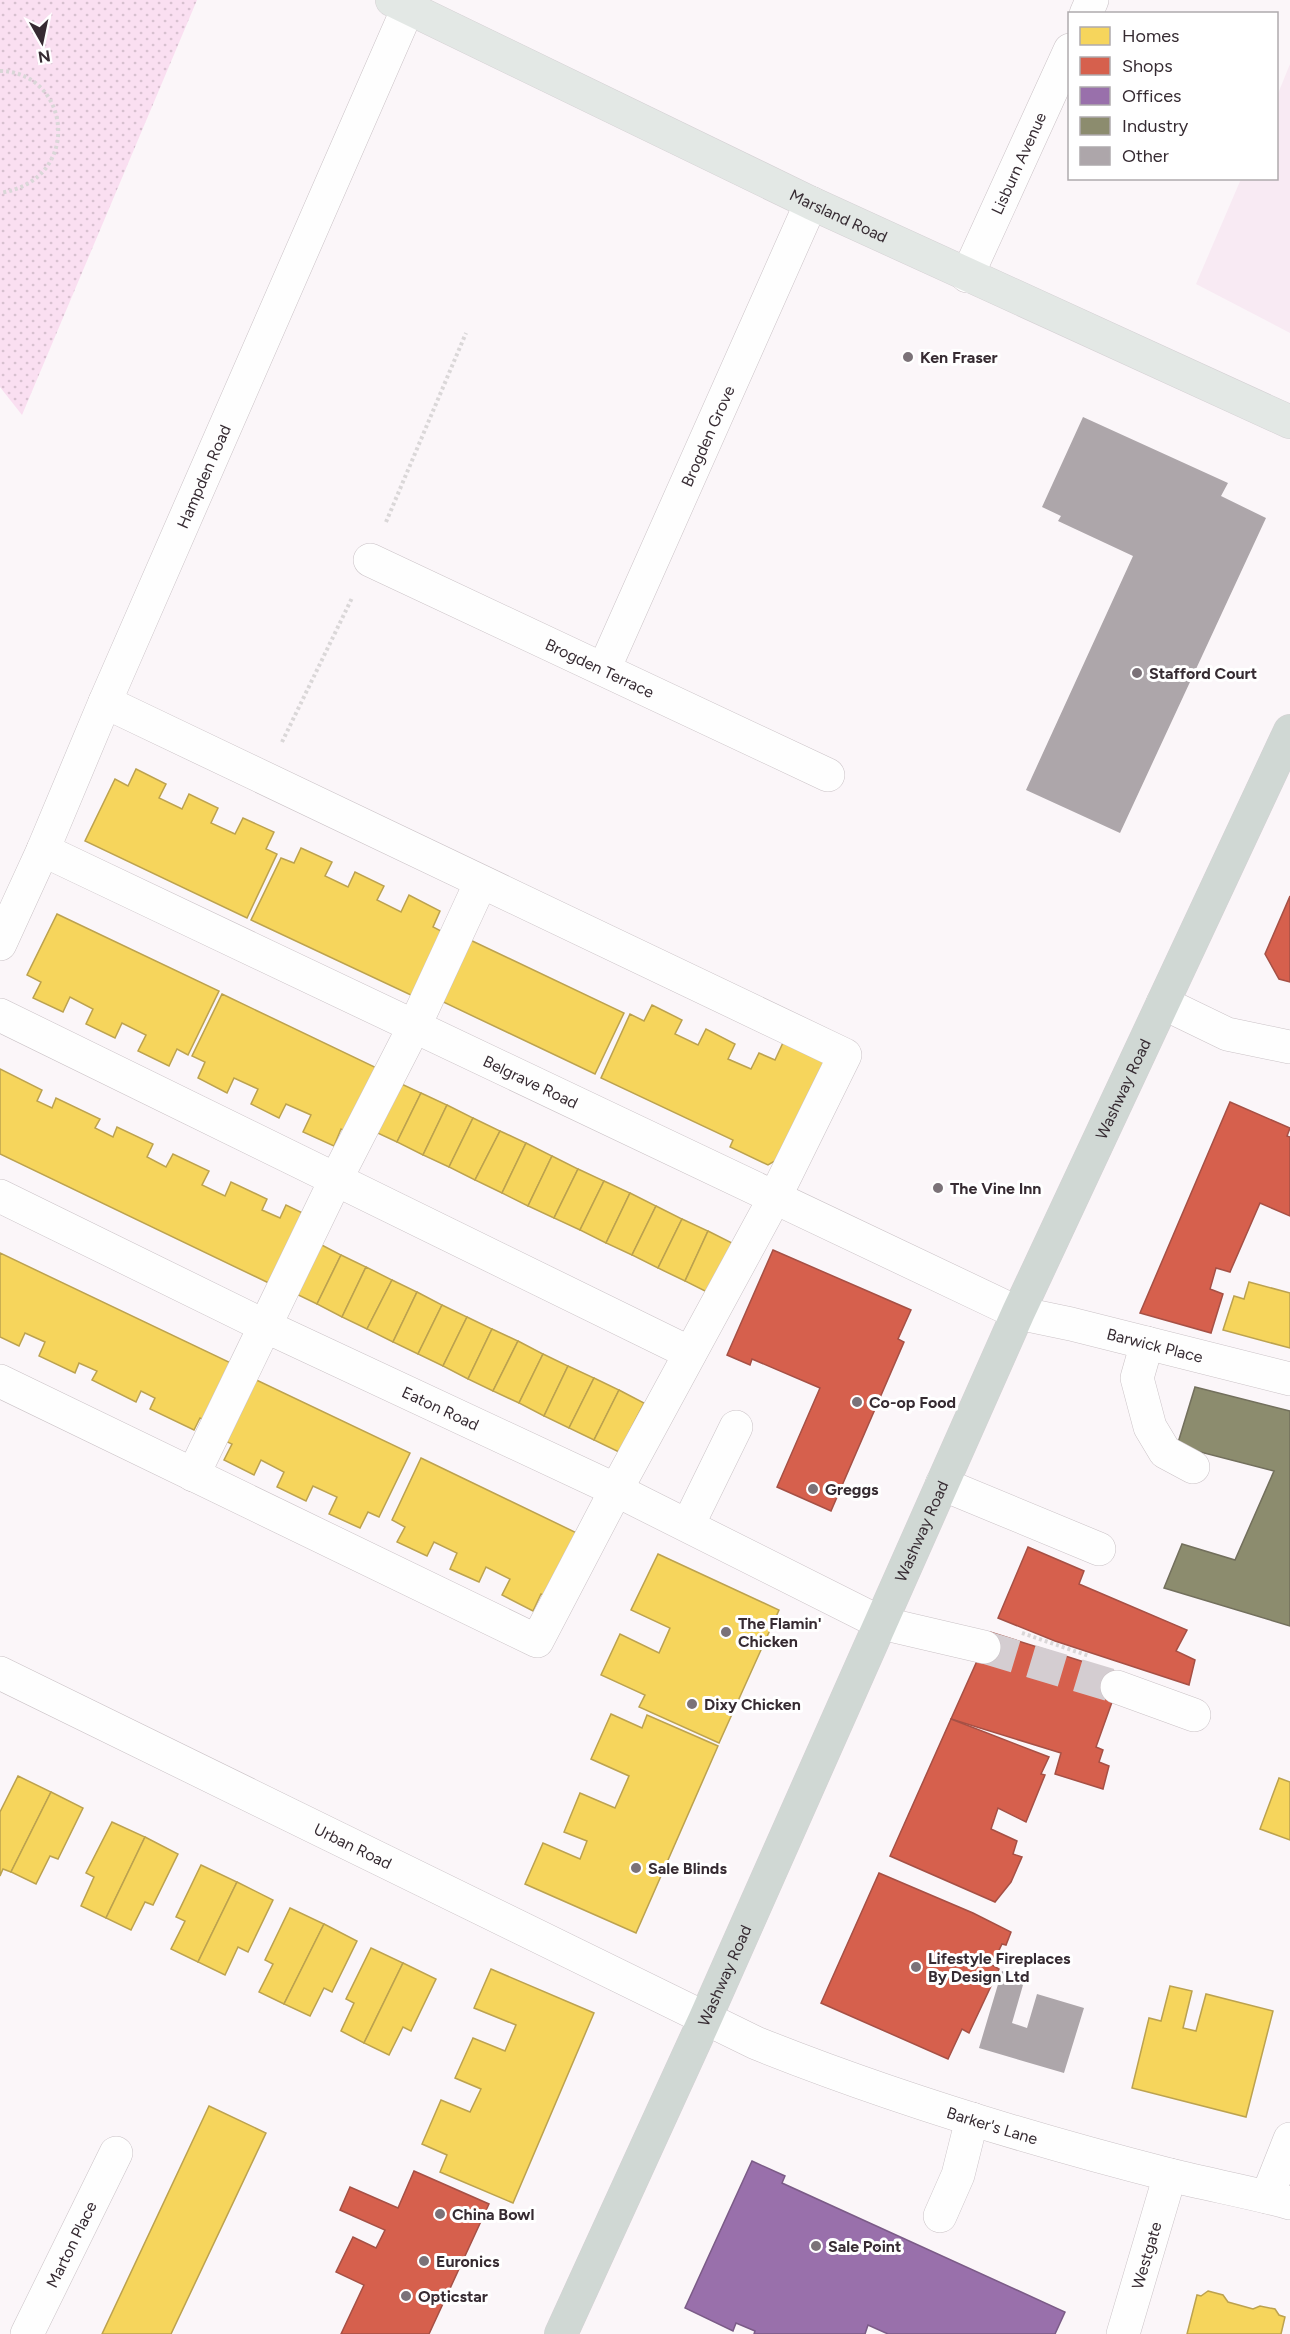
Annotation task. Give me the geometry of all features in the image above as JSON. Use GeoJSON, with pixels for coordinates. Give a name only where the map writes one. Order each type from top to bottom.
{"type":"FeatureCollection","features":[{"type":"Feature","properties":{"kind":"highway","name":"Washway Road"},"geometry":{"type":"LineString","coordinates":[[561,2334],[705,2019],[1018,1313],[1290,731]]}},
{"type":"Feature","properties":{"kind":"main road","name":"Marsland Road"},"geometry":{"type":"LineString","coordinates":[[400,4],[811,203],[1290,422]]}},
{"type":"Feature","properties":{"kind":"street","name":"Hampden Road"},"geometry":{"type":"LineString","coordinates":[[0,944],[43,850],[400,4]]}},
{"type":"Feature","properties":{"kind":"street","name":"Lisburn Avenue"},"geometry":{"type":"LineString","coordinates":[[967,276],[1068,54]]}},
{"type":"Feature","properties":{"kind":"street","name":"Brogden Grove"},"geometry":{"type":"LineString","coordinates":[[604,669],[811,203]]}},
{"type":"Feature","properties":{"kind":"street","name":"Brogden Terrace"},"geometry":{"type":"LineString","coordinates":[[370,560],[828,775]]}},
{"type":"Feature","properties":{"kind":"street"},"geometry":{"type":"LineString","coordinates":[[0,1381],[537,1641],[774,1199],[845,1055],[105,702]]}},
{"type":"Feature","properties":{"kind":"street","name":"Belgrave Road"},"geometry":{"type":"LineString","coordinates":[[43,850],[1018,1313]]}},
{"type":"Feature","properties":{"kind":"street"},"geometry":{"type":"LineString","coordinates":[[193,1475],[335,1181],[415,1025],[481,882]]}},
{"type":"Feature","properties":{"kind":"street"},"geometry":{"type":"LineString","coordinates":[[1163,1003],[1227,1034],[1290,1047]]}},
{"type":"Feature","properties":{"kind":"street"},"geometry":{"type":"LineString","coordinates":[[0,1015],[690,1353]]}},
{"type":"Feature","properties":{"kind":"street","name":"Eaton Road"},"geometry":{"type":"LineString","coordinates":[[0,1197],[266,1326],[616,1490],[881,1623],[984,1647]]}},
{"type":"Feature","properties":{"kind":"street","name":"Barwick Place"},"geometry":{"type":"LineString","coordinates":[[1018,1313],[1290,1379]]}},
{"type":"Feature","properties":{"kind":"street"},"geometry":{"type":"LineString","coordinates":[[1148,1343],[1137,1378],[1150,1426],[1165,1452],[1193,1467]]}},
{"type":"Feature","properties":{"kind":"street"},"geometry":{"type":"LineString","coordinates":[[688,1526],[736,1427]]}},
{"type":"Feature","properties":{"kind":"street"},"geometry":{"type":"LineString","coordinates":[[942,1484],[1099,1549]]}},
{"type":"Feature","properties":{"kind":"street","name":"Urban Road"},"geometry":{"type":"LineString","coordinates":[[0,1672],[705,2019]]}},
{"type":"Feature","properties":{"kind":"street"},"geometry":{"type":"LineString","coordinates":[[1117,1687],[1194,1715]]}},
{"type":"Feature","properties":{"kind":"street","name":"Barker's Lane"},"geometry":{"type":"LineString","coordinates":[[705,2019],[756,2043],[834,2074],[972,2119],[1170,2175],[1279,2200]]}},
{"type":"Feature","properties":{"kind":"street"},"geometry":{"type":"LineString","coordinates":[[940,2216],[958,2175],[972,2119]]}},
{"type":"Feature","properties":{"kind":"street"},"geometry":{"type":"LineString","coordinates":[[1279,2200],[1290,2139]]}},
{"type":"Feature","properties":{"kind":"street","name":"Marton Place"},"geometry":{"type":"LineString","coordinates":[[27,2334],[116,2153]]}},
{"type":"Feature","properties":{"kind":"street","name":"Westgate"},"geometry":{"type":"LineString","coordinates":[[1123,2334],[1170,2175]]}},
{"type":"Feature","properties":{"kind":"path"},"geometry":{"type":"LineString","coordinates":[[0,71],[10,71],[28,79],[43,91],[54,107],[59,126],[57,146],[49,165],[35,180],[17,190],[0,193]]}},
{"type":"Feature","properties":{"kind":"path"},"geometry":{"type":"LineString","coordinates":[[1016,1631],[1094,1658]]}},
{"type":"Feature","properties":{"kind":"shaded area"},"geometry":{"type":"Polygon","coordinates":[[[0,0],[197,0],[22,415],[0,387],[0,0]]]}},
{"type":"Feature","properties":{"kind":"shaded area"},"geometry":{"type":"Polygon","coordinates":[[[1290,64],[1290,333],[1196,284],[1241,180],[1278,180],[1278,94],[1290,64]]]}},
{"type":"Feature","properties":{"kind":"building: Homes"},"geometry":{"type":"Polygon","coordinates":[[[136,769],[166,784],[159,798],[182,809],[189,794],[218,808],[211,823],[235,834],[243,818],[274,832],[266,849],[277,854],[247,918],[85,841],[115,779],[128,786],[136,769]]]}},
{"type":"Feature","properties":{"kind":"building: Homes"},"geometry":{"type":"Polygon","coordinates":[[[301,848],[332,862],[325,876],[348,887],[355,872],[384,886],[377,900],[401,912],[409,895],[440,911],[433,927],[443,932],[413,996],[251,920],[281,858],[294,863],[301,848]]]}},
{"type":"Feature","properties":{"kind":"building: Homes"},"geometry":{"type":"Polygon","coordinates":[[[57,914],[219,991],[188,1055],[177,1049],[169,1066],[138,1051],[146,1035],[122,1023],[115,1038],[86,1024],[93,1009],[70,997],[63,1012],[33,998],[41,982],[27,975],[57,914]]]}},
{"type":"Feature","properties":{"kind":"building: Homes"},"geometry":{"type":"Polygon","coordinates":[[[466,938],[624,1013],[595,1074],[437,999],[466,938]]]}},
{"type":"Feature","properties":{"kind":"building: Homes"},"geometry":{"type":"Polygon","coordinates":[[[222,994],[383,1071],[353,1135],[341,1129],[334,1146],[303,1132],[311,1115],[286,1104],[279,1118],[251,1104],[258,1089],[234,1078],[227,1093],[198,1078],[205,1062],[192,1056],[222,994]]]}},
{"type":"Feature","properties":{"kind":"building: Homes"},"geometry":{"type":"Polygon","coordinates":[[[652,1005],[682,1020],[675,1034],[698,1045],[706,1029],[735,1044],[728,1059],[751,1069],[759,1053],[775,1060],[787,1034],[829,1054],[780,1158],[768,1165],[730,1147],[733,1140],[601,1078],[630,1014],[644,1021],[652,1005]]]}},
{"type":"Feature","properties":{"kind":"building: Homes"},"geometry":{"type":"Polygon","coordinates":[[[0,1069],[42,1090],[37,1101],[52,1108],[56,1098],[100,1119],[95,1128],[113,1137],[117,1127],[153,1144],[147,1157],[166,1167],[173,1154],[209,1171],[202,1185],[225,1196],[231,1182],[267,1199],[262,1210],[280,1218],[286,1205],[311,1217],[277,1287],[0,1154],[0,1069]]]}},
{"type":"Feature","properties":{"kind":"building: Homes"},"geometry":{"type":"Polygon","coordinates":[[[395,1081],[421,1093],[397,1142],[371,1130],[395,1081]]]}},
{"type":"Feature","properties":{"kind":"building: Homes"},"geometry":{"type":"Polygon","coordinates":[[[421,1093],[447,1105],[423,1155],[397,1142],[421,1093]]]}},
{"type":"Feature","properties":{"kind":"building: Homes"},"geometry":{"type":"Polygon","coordinates":[[[447,1105],[473,1118],[449,1167],[423,1155],[447,1105]]]}},
{"type":"Feature","properties":{"kind":"building: Homes"},"geometry":{"type":"Polygon","coordinates":[[[473,1118],[500,1131],[475,1180],[449,1167],[473,1118]]]}},
{"type":"Feature","properties":{"kind":"building: Homes"},"geometry":{"type":"Polygon","coordinates":[[[500,1131],[526,1143],[502,1193],[475,1180],[500,1131]]]}},
{"type":"Feature","properties":{"kind":"building: Homes"},"geometry":{"type":"Polygon","coordinates":[[[526,1143],[552,1156],[528,1206],[502,1193],[526,1143]]]}},
{"type":"Feature","properties":{"kind":"building: Homes"},"geometry":{"type":"Polygon","coordinates":[[[552,1156],[578,1169],[554,1218],[528,1206],[552,1156]]]}},
{"type":"Feature","properties":{"kind":"building: Homes"},"geometry":{"type":"Polygon","coordinates":[[[578,1169],[604,1181],[580,1230],[554,1218],[578,1169]]]}},
{"type":"Feature","properties":{"kind":"building: Homes"},"geometry":{"type":"Polygon","coordinates":[[[604,1181],[630,1193],[606,1243],[580,1230],[604,1181]]]}},
{"type":"Feature","properties":{"kind":"building: Homes"},"geometry":{"type":"Polygon","coordinates":[[[630,1193],[656,1206],[632,1255],[606,1243],[630,1193]]]}},
{"type":"Feature","properties":{"kind":"building: Homes"},"geometry":{"type":"Polygon","coordinates":[[[656,1206],[682,1219],[658,1268],[632,1255],[656,1206]]]}},
{"type":"Feature","properties":{"kind":"building: Homes"},"geometry":{"type":"Polygon","coordinates":[[[682,1219],[708,1231],[685,1281],[658,1268],[682,1219]]]}},
{"type":"Feature","properties":{"kind":"building: Homes"},"geometry":{"type":"Polygon","coordinates":[[[708,1231],[734,1244],[711,1294],[685,1281],[708,1231]]]}},
{"type":"Feature","properties":{"kind":"building: Homes"},"geometry":{"type":"Polygon","coordinates":[[[316,1242],[341,1255],[317,1304],[292,1292],[316,1242]]]}},
{"type":"Feature","properties":{"kind":"building: Homes"},"geometry":{"type":"Polygon","coordinates":[[[0,1253],[233,1364],[206,1421],[200,1418],[194,1430],[150,1409],[155,1398],[141,1391],[136,1402],[92,1380],[97,1371],[79,1363],[75,1373],[39,1356],[45,1342],[25,1333],[19,1346],[0,1337],[0,1253]]]}},
{"type":"Feature","properties":{"kind":"building: Homes"},"geometry":{"type":"Polygon","coordinates":[[[341,1255],[366,1267],[342,1317],[317,1304],[341,1255]]]}},
{"type":"Feature","properties":{"kind":"building: Homes"},"geometry":{"type":"Polygon","coordinates":[[[366,1267],[392,1280],[367,1329],[342,1317],[366,1267]]]}},
{"type":"Feature","properties":{"kind":"building: Homes"},"geometry":{"type":"Polygon","coordinates":[[[392,1280],[417,1292],[393,1342],[367,1329],[392,1280]]]}},
{"type":"Feature","properties":{"kind":"building: Homes"},"geometry":{"type":"Polygon","coordinates":[[[1249,1282],[1290,1293],[1290,1348],[1223,1330],[1234,1296],[1244,1299],[1249,1282]]]}},
{"type":"Feature","properties":{"kind":"building: Homes"},"geometry":{"type":"Polygon","coordinates":[[[417,1292],[442,1305],[418,1354],[393,1342],[417,1292]]]}},
{"type":"Feature","properties":{"kind":"building: Homes"},"geometry":{"type":"Polygon","coordinates":[[[442,1305],[467,1317],[443,1366],[418,1354],[442,1305]]]}},
{"type":"Feature","properties":{"kind":"building: Homes"},"geometry":{"type":"Polygon","coordinates":[[[467,1317],[492,1329],[468,1379],[443,1366],[467,1317]]]}},
{"type":"Feature","properties":{"kind":"building: Homes"},"geometry":{"type":"Polygon","coordinates":[[[492,1329],[518,1341],[493,1391],[468,1379],[492,1329]]]}},
{"type":"Feature","properties":{"kind":"building: Homes"},"geometry":{"type":"Polygon","coordinates":[[[518,1341],[543,1354],[519,1403],[493,1391],[518,1341]]]}},
{"type":"Feature","properties":{"kind":"building: Homes"},"geometry":{"type":"Polygon","coordinates":[[[543,1354],[568,1366],[544,1416],[519,1403],[543,1354]]]}},
{"type":"Feature","properties":{"kind":"building: Homes"},"geometry":{"type":"Polygon","coordinates":[[[568,1366],[594,1378],[569,1428],[544,1416],[568,1366]]]}},
{"type":"Feature","properties":{"kind":"building: Homes"},"geometry":{"type":"Polygon","coordinates":[[[248,1376],[410,1453],[379,1517],[368,1512],[360,1528],[329,1514],[337,1497],[313,1486],[306,1501],[277,1487],[284,1472],[261,1460],[254,1475],[224,1460],[232,1444],[219,1438],[248,1376]]]}},
{"type":"Feature","properties":{"kind":"building: Homes"},"geometry":{"type":"Polygon","coordinates":[[[594,1378],[619,1390],[594,1440],[569,1428],[594,1378]]]}},
{"type":"Feature","properties":{"kind":"building: Homes"},"geometry":{"type":"Polygon","coordinates":[[[619,1390],[644,1403],[619,1452],[594,1440],[619,1390]]]}},
{"type":"Feature","properties":{"kind":"building: Homes"},"geometry":{"type":"Polygon","coordinates":[[[421,1458],[583,1536],[552,1599],[541,1594],[533,1611],[502,1595],[510,1579],[486,1567],[479,1582],[450,1569],[457,1553],[434,1542],[427,1556],[397,1542],[405,1527],[392,1520],[421,1458]]]}},
{"type":"Feature","properties":{"kind":"building: Homes"},"geometry":{"type":"Polygon","coordinates":[[[658,1554],[779,1610],[719,1743],[639,1707],[645,1695],[601,1675],[620,1634],[659,1653],[670,1628],[631,1610],[658,1554]]]}},
{"type":"Feature","properties":{"kind":"building: Homes"},"geometry":{"type":"Polygon","coordinates":[[[611,1714],[642,1728],[647,1715],[718,1746],[636,1933],[525,1884],[543,1843],[580,1859],[587,1841],[564,1832],[580,1793],[615,1808],[629,1776],[591,1759],[611,1714]]]}},
{"type":"Feature","properties":{"kind":"building: Homes"},"geometry":{"type":"Polygon","coordinates":[[[18,1776],[51,1792],[11,1872],[3,1869],[0,1876],[0,1812],[18,1776]]]}},
{"type":"Feature","properties":{"kind":"building: Homes"},"geometry":{"type":"Polygon","coordinates":[[[1279,1778],[1290,1782],[1290,1840],[1260,1829],[1279,1778]]]}},
{"type":"Feature","properties":{"kind":"building: Homes"},"geometry":{"type":"Polygon","coordinates":[[[51,1792],[83,1808],[58,1859],[50,1856],[36,1884],[11,1872],[51,1792]]]}},
{"type":"Feature","properties":{"kind":"building: Homes"},"geometry":{"type":"Polygon","coordinates":[[[112,1822],[145,1837],[106,1918],[81,1906],[94,1877],[86,1873],[112,1822]]]}},
{"type":"Feature","properties":{"kind":"building: Homes"},"geometry":{"type":"Polygon","coordinates":[[[145,1837],[178,1854],[153,1905],[145,1902],[131,1930],[106,1918],[145,1837]]]}},
{"type":"Feature","properties":{"kind":"building: Homes"},"geometry":{"type":"Polygon","coordinates":[[[201,1865],[237,1882],[198,1962],[171,1949],[185,1921],[176,1917],[201,1865]]]}},
{"type":"Feature","properties":{"kind":"building: Homes"},"geometry":{"type":"Polygon","coordinates":[[[237,1882],[273,1900],[248,1952],[238,1947],[225,1975],[198,1962],[237,1882]]]}},
{"type":"Feature","properties":{"kind":"building: Homes"},"geometry":{"type":"Polygon","coordinates":[[[290,1908],[324,1924],[284,2004],[259,1992],[273,1964],[265,1960],[290,1908]]]}},
{"type":"Feature","properties":{"kind":"building: Homes"},"geometry":{"type":"Polygon","coordinates":[[[324,1924],[357,1941],[332,1992],[324,1988],[310,2016],[284,2004],[324,1924]]]}},
{"type":"Feature","properties":{"kind":"building: Homes"},"geometry":{"type":"Polygon","coordinates":[[[371,1948],[403,1963],[364,2043],[341,2031],[354,2003],[346,1999],[371,1948]]]}},
{"type":"Feature","properties":{"kind":"building: Homes"},"geometry":{"type":"Polygon","coordinates":[[[403,1963],[436,1979],[411,2031],[403,2027],[389,2055],[364,2043],[403,1963]]]}},
{"type":"Feature","properties":{"kind":"building: Homes"},"geometry":{"type":"Polygon","coordinates":[[[491,1969],[594,2013],[513,2203],[440,2172],[447,2155],[422,2144],[441,2100],[470,2112],[481,2089],[455,2078],[473,2038],[505,2051],[516,2025],[474,2008],[491,1969]]]}},
{"type":"Feature","properties":{"kind":"building: Homes"},"geometry":{"type":"Polygon","coordinates":[[[1170,1986],[1192,1991],[1183,2028],[1196,2031],[1206,1994],[1273,2011],[1246,2117],[1132,2088],[1149,2018],[1161,2021],[1170,1986]]]}},
{"type":"Feature","properties":{"kind":"building: Homes"},"geometry":{"type":"Polygon","coordinates":[[[209,2106],[266,2133],[171,2334],[102,2334],[209,2106]]]}},
{"type":"Feature","properties":{"kind":"building: Homes"},"geometry":{"type":"Polygon","coordinates":[[[1208,2291],[1223,2295],[1228,2302],[1253,2309],[1260,2306],[1275,2309],[1279,2315],[1285,2317],[1281,2334],[1187,2334],[1197,2295],[1201,2296],[1208,2291]]]}},
{"type":"Feature","properties":{"kind":"building: Shops"},"geometry":{"type":"Polygon","coordinates":[[[1290,896],[1290,982],[1279,979],[1265,954],[1290,896]]]}},
{"type":"Feature","properties":{"kind":"building: Shops"},"geometry":{"type":"Polygon","coordinates":[[[1230,1102],[1290,1128],[1287,1136],[1290,1137],[1290,1216],[1260,1203],[1230,1272],[1216,1268],[1210,1289],[1223,1294],[1211,1333],[1140,1313],[1230,1102]]]}},
{"type":"Feature","properties":{"kind":"building: Shops"},"geometry":{"type":"Polygon","coordinates":[[[773,1250],[911,1310],[898,1339],[904,1342],[831,1511],[777,1487],[820,1388],[752,1359],[750,1365],[727,1355],[773,1250]]]}},
{"type":"Feature","properties":{"kind":"building: Shops"},"geometry":{"type":"Polygon","coordinates":[[[1028,1547],[1084,1571],[1079,1584],[1187,1630],[1176,1651],[1195,1660],[1189,1685],[1055,1641],[998,1618],[1028,1547]]]}},
{"type":"Feature","properties":{"kind":"building: Shops"},"geometry":{"type":"Polygon","coordinates":[[[990,1632],[1122,1674],[1096,1747],[1103,1750],[1099,1762],[1109,1766],[1103,1789],[1055,1774],[1061,1753],[951,1719],[990,1632]]]}},
{"type":"Feature","properties":{"kind":"building: Shops"},"geometry":{"type":"Polygon","coordinates":[[[951,1719],[1049,1757],[1041,1774],[1045,1775],[1026,1822],[998,1808],[991,1829],[1017,1841],[1013,1854],[1022,1857],[1011,1882],[995,1902],[890,1856],[951,1719]]]}},
{"type":"Feature","properties":{"kind":"building: Shops","name":"Lifestyle Fireplaces By Design Ltd"},"geometry":{"type":"Polygon","coordinates":[[[879,1873],[973,1913],[1011,1932],[1006,1945],[1002,1944],[992,1965],[999,1969],[969,2033],[962,2029],[948,2059],[821,2003],[879,1873]]]}},
{"type":"Feature","properties":{"kind":"building: Shops"},"geometry":{"type":"Polygon","coordinates":[[[414,2171],[489,2204],[429,2334],[341,2334],[364,2285],[336,2272],[353,2237],[376,2248],[385,2230],[340,2210],[350,2187],[398,2208],[414,2171]]]}},
{"type":"Feature","properties":{"kind":"building: Offices","name":"Sale Point"},"geometry":{"type":"Polygon","coordinates":[[[752,2161],[785,2176],[782,2183],[1065,2312],[1055,2334],[888,2334],[868,2325],[865,2334],[754,2334],[755,2331],[736,2323],[733,2331],[685,2308],[752,2161]]]}},
{"type":"Feature","properties":{"kind":"building: Industry"},"geometry":{"type":"Polygon","coordinates":[[[1195,1387],[1290,1411],[1290,1626],[1164,1588],[1182,1544],[1235,1560],[1274,1471],[1177,1446],[1195,1387]]]}},
{"type":"Feature","properties":{"kind":"building: Other","name":"Stafford Court"},"geometry":{"type":"Polygon","coordinates":[[[1083,417],[1228,483],[1221,496],[1266,518],[1120,833],[1026,790],[1133,556],[1058,521],[1061,516],[1042,507],[1083,417]]]}},
{"type":"Feature","properties":{"kind":"building: Other"},"geometry":{"type":"Polygon","coordinates":[[[1002,1971],[1025,1978],[1012,2023],[1027,2028],[1037,1994],[1084,2008],[1064,2073],[979,2048],[1002,1971]]]}},
{"type":"Feature","properties":{"kind":"tunnel"},"geometry":{"type":"LineString","coordinates":[[984,1647],[1117,1687]]}},
{"type":"Feature","properties":{"kind":"place","name":"Ken Fraser"},"geometry":{"type":"Point","coordinates":[908,357]}},
{"type":"Feature","properties":{"kind":"place","name":"Stafford Court"},"geometry":{"type":"Point","coordinates":[1137,673]}},
{"type":"Feature","properties":{"kind":"place","name":"The Vine Inn"},"geometry":{"type":"Point","coordinates":[938,1188]}},
{"type":"Feature","properties":{"kind":"place","name":"Co-op Food"},"geometry":{"type":"Point","coordinates":[857,1402]}},
{"type":"Feature","properties":{"kind":"place","name":"Greggs"},"geometry":{"type":"Point","coordinates":[813,1489]}},
{"type":"Feature","properties":{"kind":"place","name":"The Flamin' Chicken"},"geometry":{"type":"Point","coordinates":[726,1632]}},
{"type":"Feature","properties":{"kind":"place","name":"Dixy Chicken"},"geometry":{"type":"Point","coordinates":[692,1704]}},
{"type":"Feature","properties":{"kind":"place","name":"Sale Blinds"},"geometry":{"type":"Point","coordinates":[636,1868]}},
{"type":"Feature","properties":{"kind":"place","name":"Lifestyle Fireplaces By Design Ltd"},"geometry":{"type":"Point","coordinates":[916,1967]}},
{"type":"Feature","properties":{"kind":"place","name":"China Bowl"},"geometry":{"type":"Point","coordinates":[440,2214]}},
{"type":"Feature","properties":{"kind":"place","name":"Sale Point"},"geometry":{"type":"Point","coordinates":[816,2246]}},
{"type":"Feature","properties":{"kind":"place","name":"Euronics"},"geometry":{"type":"Point","coordinates":[424,2261]}},
{"type":"Feature","properties":{"kind":"place","name":"Opticstar"},"geometry":{"type":"Point","coordinates":[406,2296]}}]}
